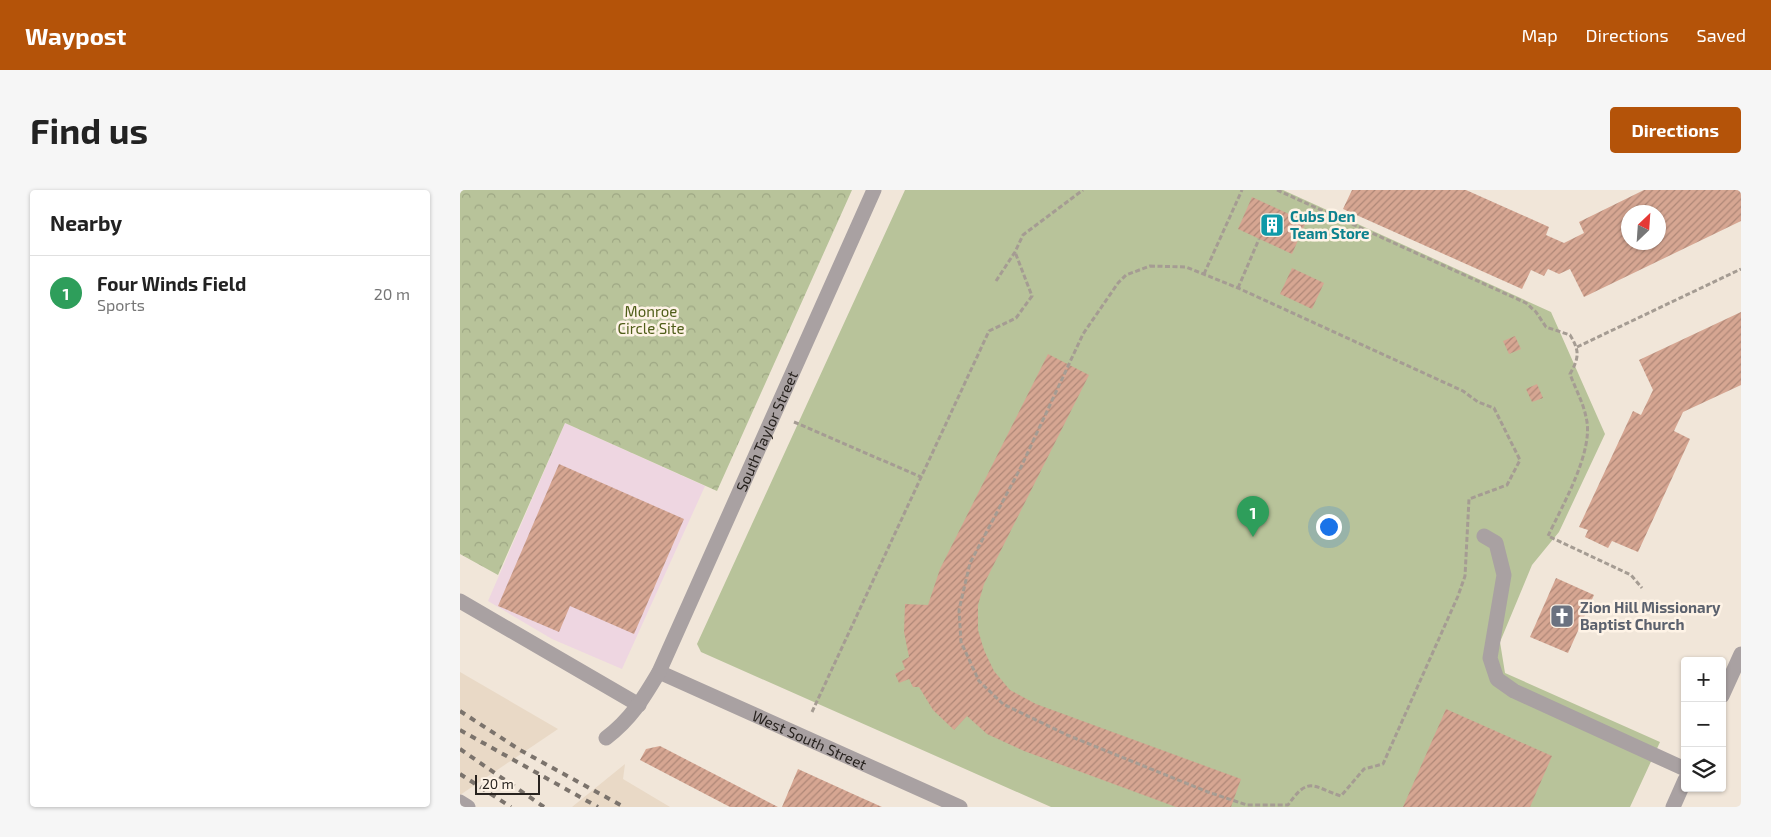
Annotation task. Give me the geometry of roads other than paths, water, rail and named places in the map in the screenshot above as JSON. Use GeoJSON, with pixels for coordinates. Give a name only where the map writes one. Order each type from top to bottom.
{"type":"FeatureCollection","features":[{"type":"Feature","properties":{"kind":"street","name":"South Taylor Street"},"geometry":{"type":"LineString","coordinates":[[606,738],[621,727],[639,705],[659,672],[874,190]]}},
{"type":"Feature","properties":{"kind":"street"},"geometry":{"type":"LineString","coordinates":[[1484,536],[1496,543],[1504,575],[1490,658],[1497,679],[1514,691],[1681,767]]}},
{"type":"Feature","properties":{"kind":"street"},"geometry":{"type":"LineString","coordinates":[[460,601],[639,705]]}},
{"type":"Feature","properties":{"kind":"street"},"geometry":{"type":"LineString","coordinates":[[1726,687],[1741,654]]}},
{"type":"Feature","properties":{"kind":"street","name":"West South Street"},"geometry":{"type":"LineString","coordinates":[[659,672],[960,807]]}},
{"type":"Feature","properties":{"kind":"street"},"geometry":{"type":"LineString","coordinates":[[1673,807],[1681,789]]}},
{"type":"Feature","properties":{"kind":"street"},"geometry":{"type":"LineString","coordinates":[[460,802],[468,807]]}},
{"type":"Feature","properties":{"kind":"railway"},"geometry":{"type":"LineString","coordinates":[[460,711],[520,750],[624,807]]}},
{"type":"Feature","properties":{"kind":"railway"},"geometry":{"type":"LineString","coordinates":[[460,730],[598,807]]}},
{"type":"Feature","properties":{"kind":"railway"},"geometry":{"type":"LineString","coordinates":[[460,749],[544,807]]}},
{"type":"Feature","properties":{"kind":"railway"},"geometry":{"type":"LineString","coordinates":[[460,774],[511,807]]}},
{"type":"Feature","properties":{"kind":"place","name":"Cubs Den Team Store"},"geometry":{"type":"Point","coordinates":[1272,225]}},
{"type":"Feature","properties":{"kind":"place","name":"Four Winds Field"},"geometry":{"type":"Point","coordinates":[1253,537]}},
{"type":"Feature","properties":{"kind":"place","name":"Zion Hill Missionary Baptist Church"},"geometry":{"type":"Point","coordinates":[1562,616]}},
{"type":"Feature","properties":{"kind":"park label","name":"Monroe Circle Site"},"geometry":{"type":"Point","coordinates":[651,320]}}]}
